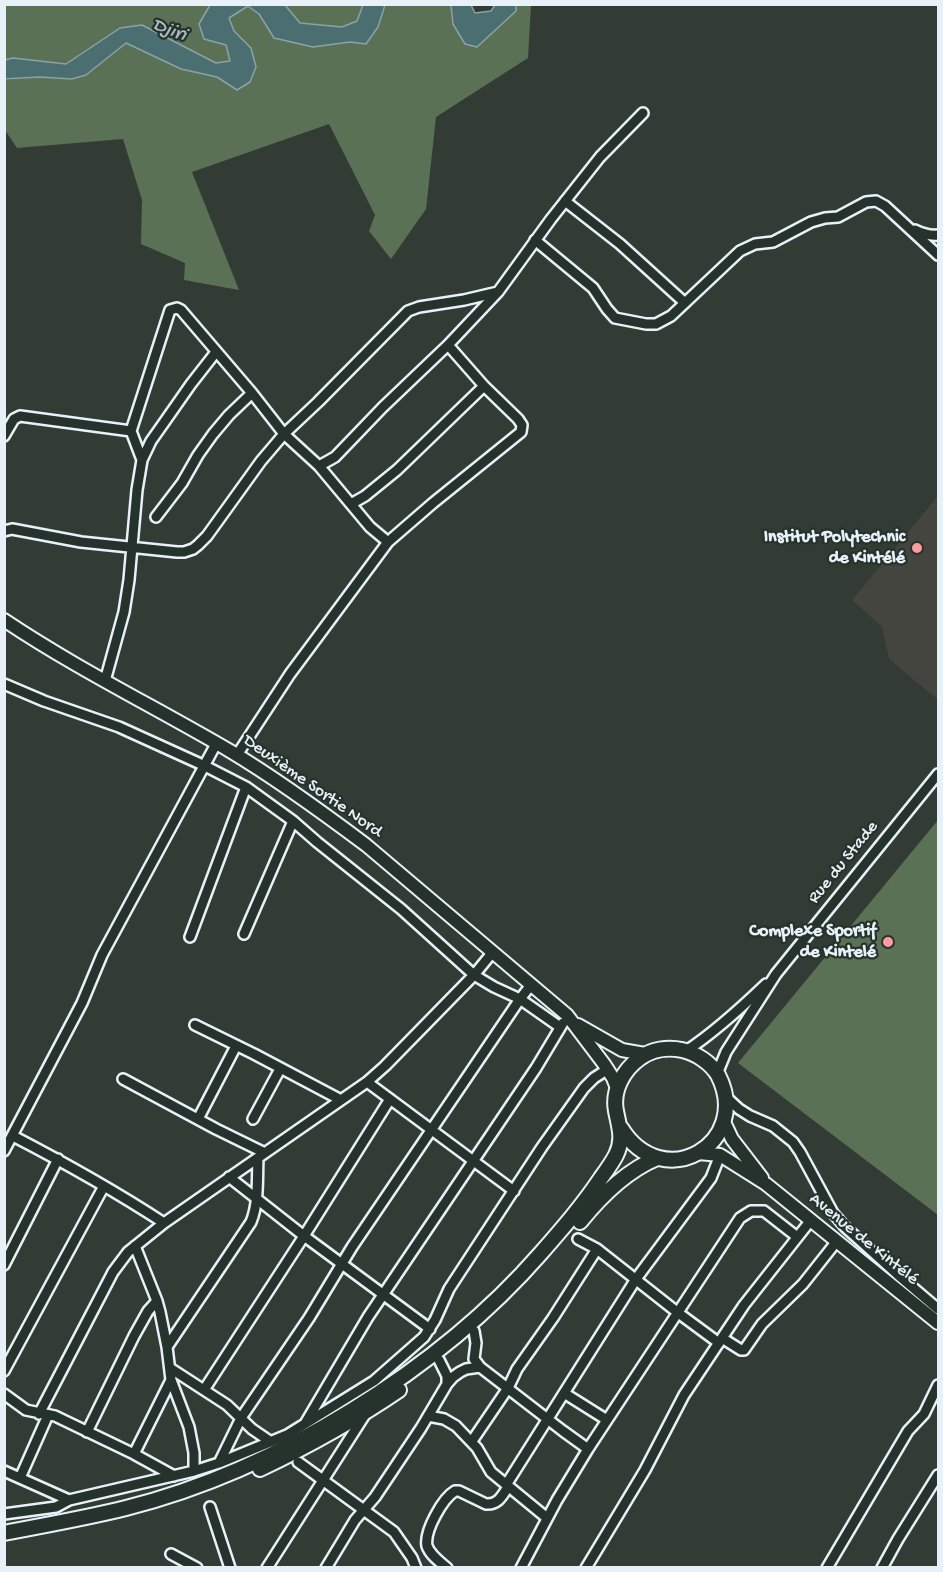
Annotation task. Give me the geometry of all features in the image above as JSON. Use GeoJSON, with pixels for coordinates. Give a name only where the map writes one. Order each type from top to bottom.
{"type":"FeatureCollection","features":[{"type":"Feature","properties":{"kind":"highway"},"geometry":{"type":"LineString","coordinates":[[672,1048],[686,1050],[709,1064],[717,1074],[726,1097],[724,1122],[709,1145],[698,1153],[671,1160],[657,1158],[645,1154],[627,1139],[615,1109],[617,1089],[623,1075],[645,1054],[672,1048]]}},
{"type":"Feature","properties":{"kind":"highway"},"geometry":{"type":"LineString","coordinates":[[4,1533],[127,1508],[201,1484],[300,1439],[384,1389],[411,1371],[467,1326],[511,1286],[540,1255],[591,1193],[614,1159],[620,1143],[621,1128]]}},
{"type":"Feature","properties":{"kind":"highway"},"geometry":{"type":"LineString","coordinates":[[4,1541],[84,1527],[154,1509],[253,1472],[315,1442],[367,1412],[474,1332],[539,1269],[599,1199],[637,1168],[657,1158]]}},
{"type":"Feature","properties":{"kind":"main road","name":"Deuxième Sortie Nord"},"geometry":{"type":"LineString","coordinates":[[4,620],[36,641],[237,756],[298,796],[366,845],[570,1018],[622,1050],[645,1054]]}},
{"type":"Feature","properties":{"kind":"main road","name":"Deuxième Sortie Nord"},"geometry":{"type":"LineString","coordinates":[[570,1018],[614,1078],[617,1089]]}},
{"type":"Feature","properties":{"kind":"main road","name":"Avenue de Kintélé"},"geometry":{"type":"LineString","coordinates":[[724,1122],[732,1139],[766,1184]]}},
{"type":"Feature","properties":{"kind":"main road","name":"Avenue de Kintélé"},"geometry":{"type":"LineString","coordinates":[[698,1153],[720,1155],[766,1184],[906,1299],[939,1323]]}},
{"type":"Feature","properties":{"kind":"street"},"geometry":{"type":"LineString","coordinates":[[320,466],[335,457],[498,292],[600,157],[643,113]]}},
{"type":"Feature","properties":{"kind":"street"},"geometry":{"type":"LineString","coordinates":[[565,201],[620,244],[685,303]]}},
{"type":"Feature","properties":{"kind":"street"},"geometry":{"type":"LineString","coordinates":[[536,240],[593,288],[615,318],[656,324],[685,303],[740,251],[755,244],[773,242],[811,222],[838,217],[866,202],[876,201],[885,206],[939,255]]}},
{"type":"Feature","properties":{"kind":"street"},"geometry":{"type":"LineString","coordinates":[[908,226],[924,234],[939,235]]}},
{"type":"Feature","properties":{"kind":"street"},"geometry":{"type":"LineString","coordinates":[[4,531],[12,529],[81,542],[132,548],[184,552],[192,549],[207,536],[261,461],[284,434],[408,311],[498,292]]}},
{"type":"Feature","properties":{"kind":"street"},"geometry":{"type":"LineString","coordinates":[[142,460],[131,430],[170,310],[177,308],[252,393],[284,434],[320,466],[370,527],[388,542]]}},
{"type":"Feature","properties":{"kind":"street"},"geometry":{"type":"LineString","coordinates":[[237,756],[290,674],[388,542],[521,432],[522,425],[447,345]]}},
{"type":"Feature","properties":{"kind":"street"},"geometry":{"type":"LineString","coordinates":[[105,681],[124,612],[142,460],[151,441],[216,352]]}},
{"type":"Feature","properties":{"kind":"street"},"geometry":{"type":"LineString","coordinates":[[351,504],[365,496],[397,470],[484,386]]}},
{"type":"Feature","properties":{"kind":"street"},"geometry":{"type":"LineString","coordinates":[[156,517],[182,483],[213,434],[252,393]]}},
{"type":"Feature","properties":{"kind":"street"},"geometry":{"type":"LineString","coordinates":[[4,436],[14,419],[20,416],[131,430]]}},
{"type":"Feature","properties":{"kind":"street"},"geometry":{"type":"LineString","coordinates":[[4,684],[44,701],[119,727],[246,787],[293,821],[401,909],[474,975],[520,999],[560,1027]]}},
{"type":"Feature","properties":{"kind":"street"},"geometry":{"type":"LineString","coordinates":[[4,1151],[82,1003],[102,955],[216,744]]}},
{"type":"Feature","properties":{"kind":"street","name":"Rue du Stade"},"geometry":{"type":"LineString","coordinates":[[717,1074],[726,1052],[776,974],[939,774]]}},
{"type":"Feature","properties":{"kind":"street"},"geometry":{"type":"LineString","coordinates":[[190,937],[246,787]]}},
{"type":"Feature","properties":{"kind":"street"},"geometry":{"type":"LineString","coordinates":[[244,934],[293,821]]}},
{"type":"Feature","properties":{"kind":"street"},"geometry":{"type":"LineString","coordinates":[[20,1478],[43,1414],[113,1272],[121,1261],[135,1246],[164,1223],[367,1082],[386,1066],[474,975],[492,952]]}},
{"type":"Feature","properties":{"kind":"street","name":"Rue du Stade"},"geometry":{"type":"LineString","coordinates":[[686,1050],[714,1030],[776,974]]}},
{"type":"Feature","properties":{"kind":"street"},"geometry":{"type":"LineString","coordinates":[[219,1463],[241,1418],[309,1318],[431,1129],[531,985]]}},
{"type":"Feature","properties":{"kind":"street"},"geometry":{"type":"LineString","coordinates":[[304,1424],[368,1317],[536,1068],[560,1027],[570,1018]]}},
{"type":"Feature","properties":{"kind":"street"},"geometry":{"type":"LineString","coordinates":[[195,1025],[341,1100]]}},
{"type":"Feature","properties":{"kind":"street"},"geometry":{"type":"LineString","coordinates":[[198,1119],[236,1046]]}},
{"type":"Feature","properties":{"kind":"street"},"geometry":{"type":"LineString","coordinates":[[253,1119],[280,1069]]}},
{"type":"Feature","properties":{"kind":"street"},"geometry":{"type":"LineString","coordinates":[[4,1514],[49,1509],[69,1500],[194,1472],[287,1435],[374,1381],[430,1329],[449,1289],[542,1146],[581,1091],[594,1078],[608,1069]]}},
{"type":"Feature","properties":{"kind":"street"},"geometry":{"type":"LineString","coordinates":[[123,1078],[261,1156]]}},
{"type":"Feature","properties":{"kind":"street"},"geometry":{"type":"LineString","coordinates":[[367,1082],[514,1191]]}},
{"type":"Feature","properties":{"kind":"street"},"geometry":{"type":"LineString","coordinates":[[726,1097],[739,1109],[773,1126],[793,1142],[833,1214],[897,1274],[939,1309]]}},
{"type":"Feature","properties":{"kind":"street"},"geometry":{"type":"LineString","coordinates":[[204,1390],[390,1099]]}},
{"type":"Feature","properties":{"kind":"street"},"geometry":{"type":"LineString","coordinates":[[13,1136],[58,1159],[164,1223]]}},
{"type":"Feature","properties":{"kind":"street"},"geometry":{"type":"LineString","coordinates":[[447,1568],[431,1553],[427,1545],[427,1535],[449,1495],[459,1491],[490,1505],[501,1499],[636,1279],[711,1178],[720,1155]]}},
{"type":"Feature","properties":{"kind":"street"},"geometry":{"type":"LineString","coordinates":[[167,1347],[254,1215],[261,1156]]}},
{"type":"Feature","properties":{"kind":"street"},"geometry":{"type":"LineString","coordinates":[[4,1265],[58,1159]]}},
{"type":"Feature","properties":{"kind":"street"},"geometry":{"type":"LineString","coordinates":[[229,1177],[304,1236],[430,1329]]}},
{"type":"Feature","properties":{"kind":"street"},"geometry":{"type":"LineString","coordinates":[[4,1371],[104,1186]]}},
{"type":"Feature","properties":{"kind":"street"},"geometry":{"type":"LineString","coordinates":[[521,1568],[547,1518],[588,1449],[740,1218],[751,1211],[764,1211],[796,1236]]}},
{"type":"Feature","properties":{"kind":"street"},"geometry":{"type":"LineString","coordinates":[[586,1568],[645,1470],[684,1395],[744,1305],[796,1236],[811,1220]]}},
{"type":"Feature","properties":{"kind":"street"},"geometry":{"type":"LineString","coordinates":[[578,1239],[597,1250],[677,1312],[721,1341],[741,1350],[744,1350],[762,1324],[803,1284],[837,1241]]}},
{"type":"Feature","properties":{"kind":"street"},"geometry":{"type":"LineString","coordinates":[[135,1246],[157,1301],[167,1347],[171,1380],[189,1427],[194,1454],[194,1472]]}},
{"type":"Feature","properties":{"kind":"street"},"geometry":{"type":"LineString","coordinates":[[472,1441],[597,1250]]}},
{"type":"Feature","properties":{"kind":"street"},"geometry":{"type":"LineString","coordinates":[[87,1432],[134,1335],[148,1311],[157,1301]]}},
{"type":"Feature","properties":{"kind":"street"},"geometry":{"type":"LineString","coordinates":[[474,1332],[476,1343],[474,1359],[480,1367],[588,1449]]}},
{"type":"Feature","properties":{"kind":"street"},"geometry":{"type":"LineString","coordinates":[[439,1360],[447,1376],[447,1384]]}},
{"type":"Feature","properties":{"kind":"street"},"geometry":{"type":"LineString","coordinates":[[326,1568],[355,1520],[375,1497],[447,1384],[460,1372],[480,1367]]}},
{"type":"Feature","properties":{"kind":"street"},"geometry":{"type":"LineString","coordinates":[[170,1368],[227,1405],[252,1429],[271,1442]]}},
{"type":"Feature","properties":{"kind":"street"},"geometry":{"type":"LineString","coordinates":[[134,1454],[171,1380]]}},
{"type":"Feature","properties":{"kind":"street"},"geometry":{"type":"LineString","coordinates":[[827,1568],[908,1431],[924,1414],[939,1385]]}},
{"type":"Feature","properties":{"kind":"street"},"geometry":{"type":"LineString","coordinates":[[564,1393],[607,1420]]}},
{"type":"Feature","properties":{"kind":"street"},"geometry":{"type":"LineString","coordinates":[[4,1394],[26,1410],[55,1416],[174,1476]]}},
{"type":"Feature","properties":{"kind":"street"},"geometry":{"type":"LineString","coordinates":[[267,1568],[367,1412]]}},
{"type":"Feature","properties":{"kind":"street"},"geometry":{"type":"LineString","coordinates":[[428,1416],[456,1426],[472,1441],[488,1468],[547,1518]]}},
{"type":"Feature","properties":{"kind":"street"},"geometry":{"type":"LineString","coordinates":[[298,1462],[394,1532],[412,1558],[416,1568]]}},
{"type":"Feature","properties":{"kind":"street"},"geometry":{"type":"LineString","coordinates":[[4,1471],[69,1500]]}},
{"type":"Feature","properties":{"kind":"street"},"geometry":{"type":"LineString","coordinates":[[882,1568],[939,1474]]}},
{"type":"Feature","properties":{"kind":"street"},"geometry":{"type":"LineString","coordinates":[[210,1507],[230,1568]]}},
{"type":"Feature","properties":{"kind":"street"},"geometry":{"type":"LineString","coordinates":[[171,1554],[197,1568]]}},
{"type":"Feature","properties":{"kind":"shaded area","name":"Institut Polytechnic de Kintélé"},"geometry":{"type":"Polygon","coordinates":[[[938,496],[938,700],[889,659],[882,627],[852,600],[938,496]]]}},
{"type":"Feature","properties":{"kind":"green space"},"geometry":{"type":"Polygon","coordinates":[[[210,4],[199,24],[204,39],[226,45],[230,61],[217,63],[142,25],[120,28],[66,64],[13,58],[5,60],[5,5],[210,4]]]}},
{"type":"Feature","properties":{"kind":"green space"},"geometry":{"type":"Polygon","coordinates":[[[248,5],[259,14],[274,38],[313,47],[350,42],[366,44],[378,27],[385,5],[451,5],[453,24],[465,44],[516,11],[516,5],[531,5],[528,58],[436,117],[426,209],[391,259],[369,231],[375,215],[329,124],[192,172],[239,290],[184,280],[185,263],[141,244],[142,200],[123,139],[17,148],[5,130],[4,80],[39,77],[72,79],[86,75],[126,43],[181,69],[217,77],[238,90],[251,48],[234,31],[229,18],[248,5]]]}},
{"type":"Feature","properties":{"kind":"green space"},"geometry":{"type":"Polygon","coordinates":[[[285,5],[363,5],[357,21],[342,27],[300,23],[285,5]]]}},
{"type":"Feature","properties":{"kind":"green space","name":"Complexe Sportif de Kintelé"},"geometry":{"type":"Polygon","coordinates":[[[938,820],[938,1215],[738,1063],[938,820]]]}},
{"type":"Feature","properties":{"kind":"water"},"geometry":{"type":"Polygon","coordinates":[[[210,5],[285,5],[300,23],[342,27],[357,21],[363,5],[385,5],[378,27],[366,44],[350,42],[313,47],[274,38],[259,14],[248,6],[229,18],[234,31],[251,48],[256,67],[250,82],[237,90],[217,77],[181,69],[126,43],[86,75],[72,79],[39,77],[5,79],[5,60],[13,58],[66,64],[120,28],[142,25],[216,63],[230,61],[226,45],[204,39],[199,24],[210,5]]]}},
{"type":"Feature","properties":{"kind":"water"},"geometry":{"type":"Polygon","coordinates":[[[451,5],[471,5],[475,13],[491,11],[495,5],[516,5],[516,11],[477,47],[465,44],[453,24],[451,5]]]}},
{"type":"Feature","properties":{"kind":"place","name":"Institut Polytechnic de Kintélé"},"geometry":{"type":"Point","coordinates":[917,548]}},
{"type":"Feature","properties":{"kind":"place","name":"Complexe Sportif de Kintelé"},"geometry":{"type":"Point","coordinates":[888,942]}},
{"type":"Feature","properties":{"kind":"water label","name":"Djiri"},"geometry":{"type":"Point","coordinates":[169,31]}}]}
